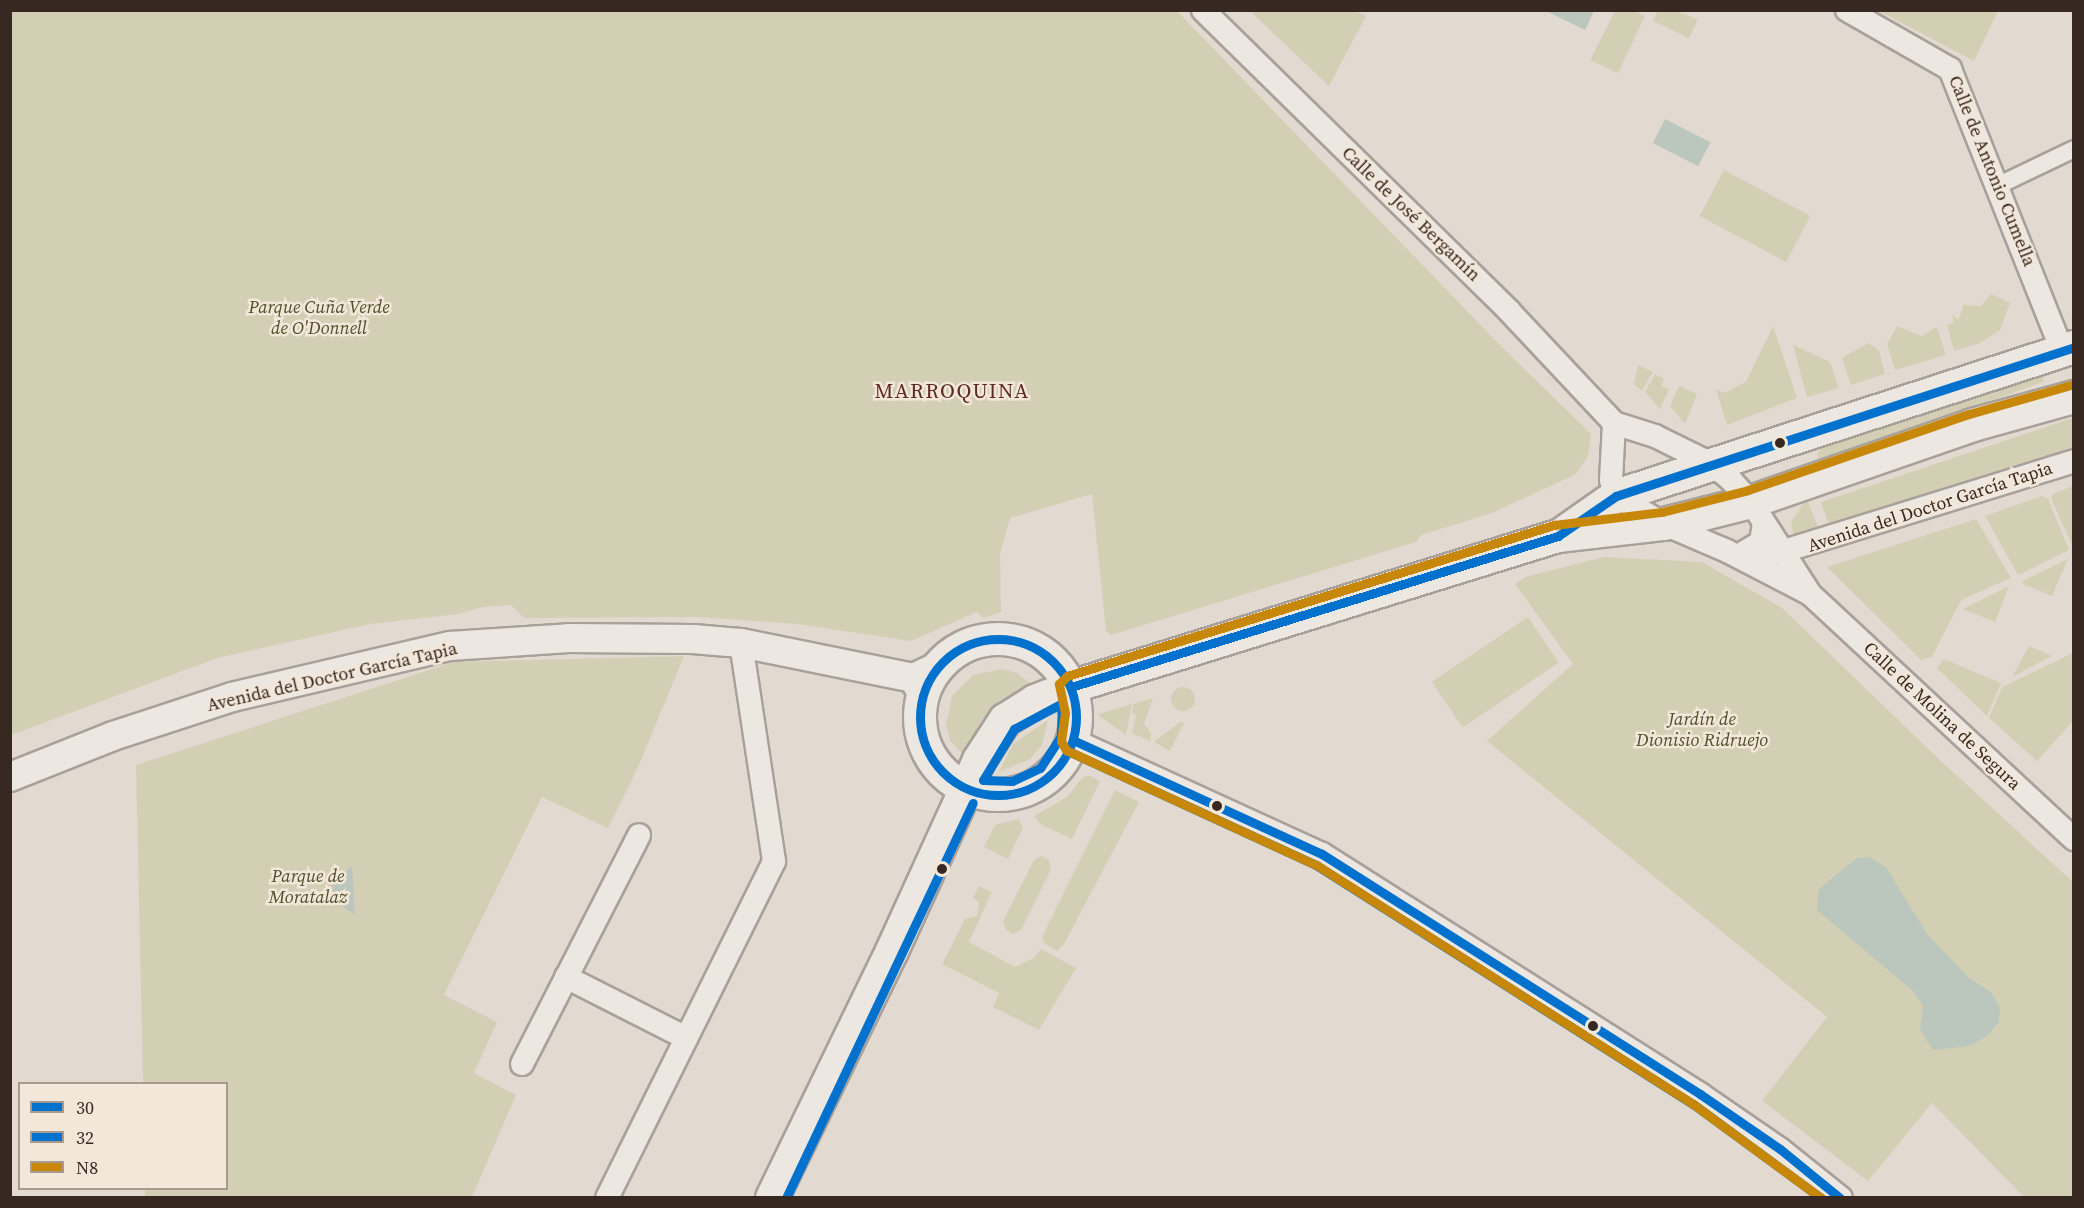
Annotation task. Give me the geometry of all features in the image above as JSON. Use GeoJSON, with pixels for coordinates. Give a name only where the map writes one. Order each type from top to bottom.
{"type":"FeatureCollection","features":[{"type":"Feature","properties":{"kind":"main road"},"geometry":{"type":"LineString","coordinates":[[1973,425],[2056,380],[2063,369],[2068,349]]}},
{"type":"Feature","properties":{"kind":"main road"},"geometry":{"type":"LineString","coordinates":[[1558,536],[1616,496],[2068,349]]}},
{"type":"Feature","properties":{"kind":"main road"},"geometry":{"type":"LineString","coordinates":[[772,1197],[979,760],[1005,720],[1035,701],[1071,687],[1558,536],[1758,512],[1973,425],[2073,397]]}},
{"type":"Feature","properties":{"kind":"main road"},"geometry":{"type":"LineString","coordinates":[[999,638],[1037,648],[1062,671],[1071,687],[1077,713],[1073,740],[1065,757],[1047,777],[1032,787],[1015,793],[988,794],[967,789],[951,780],[929,753],[920,721],[925,680],[960,648],[999,638]]}},
{"type":"Feature","properties":{"kind":"street","name":"Calle de José Bergamín"},"geometry":{"type":"LineString","coordinates":[[1203,10],[1509,311],[1614,423],[1655,436],[1712,464]]}},
{"type":"Feature","properties":{"kind":"street","name":"Calle de Antonio Cumella"},"geometry":{"type":"LineString","coordinates":[[1847,10],[1950,69],[2068,349]]}},
{"type":"Feature","properties":{"kind":"street"},"geometry":{"type":"LineString","coordinates":[[1999,185],[2073,149]]}},
{"type":"Feature","properties":{"kind":"street"},"geometry":{"type":"LineString","coordinates":[[1614,423],[1611,480],[1616,496]]}},
{"type":"Feature","properties":{"kind":"street"},"geometry":{"type":"LineString","coordinates":[[1612,458],[1638,439],[1655,436]]}},
{"type":"Feature","properties":{"kind":"street","name":"Avenida del Doctor García Tapia"},"geometry":{"type":"LineString","coordinates":[[1786,553],[2073,461]]}},
{"type":"Feature","properties":{"kind":"street"},"geometry":{"type":"LineString","coordinates":[[1712,464],[1758,512],[1761,542],[1735,552]]}},
{"type":"Feature","properties":{"kind":"street","name":"Calle de Molina de Segura"},"geometry":{"type":"LineString","coordinates":[[1616,496],[1664,524],[1735,552],[1810,594],[2073,839]]}},
{"type":"Feature","properties":{"kind":"street","name":"Calle de Molina de Segura"},"geometry":{"type":"LineString","coordinates":[[1758,512],[1810,594]]}},
{"type":"Feature","properties":{"kind":"street","name":"Calle de Molina de Segura"},"geometry":{"type":"LineString","coordinates":[[1735,552],[1766,556],[1786,553]]}},
{"type":"Feature","properties":{"kind":"street","name":"Avenida del Doctor García Tapia"},"geometry":{"type":"LineString","coordinates":[[10,777],[113,736],[232,697],[450,646],[569,638],[693,639],[741,643],[925,680]]}},
{"type":"Feature","properties":{"kind":"street"},"geometry":{"type":"LineString","coordinates":[[607,1197],[774,861],[741,643]]}},
{"type":"Feature","properties":{"kind":"street"},"geometry":{"type":"LineString","coordinates":[[1073,740],[1322,854],[1700,1094],[1780,1149],[1841,1197]]}},
{"type":"Feature","properties":{"kind":"street"},"geometry":{"type":"LineString","coordinates":[[522,1064],[639,835]]}},
{"type":"Feature","properties":{"kind":"street"},"geometry":{"type":"LineString","coordinates":[[566,977],[686,1038]]}},
{"type":"Feature","properties":{"kind":"green space","name":"Parque Cuña Verde de O'Donnell"},"geometry":{"type":"Polygon","coordinates":[[[11,10],[1177,11],[1497,342],[1591,434],[1588,456],[1576,474],[1492,513],[1421,535],[1416,542],[1111,635],[1106,631],[1092,494],[1010,518],[1000,554],[1001,612],[983,618],[977,612],[911,641],[797,624],[697,617],[524,618],[511,605],[483,607],[458,614],[371,624],[217,658],[11,735],[11,10]]]}},
{"type":"Feature","properties":{"kind":"green space"},"geometry":{"type":"Polygon","coordinates":[[[1658,10],[1677,11],[1698,20],[1689,38],[1653,21],[1658,10]]]}},
{"type":"Feature","properties":{"kind":"green space"},"geometry":{"type":"Polygon","coordinates":[[[1250,11],[1354,11],[1366,16],[1329,86],[1250,11]]]}},
{"type":"Feature","properties":{"kind":"green space"},"geometry":{"type":"Polygon","coordinates":[[[1615,11],[1634,11],[1645,16],[1618,73],[1590,60],[1615,11]]]}},
{"type":"Feature","properties":{"kind":"green space"},"geometry":{"type":"Polygon","coordinates":[[[1879,11],[1998,11],[1974,61],[1879,11]]]}},
{"type":"Feature","properties":{"kind":"green space"},"geometry":{"type":"Polygon","coordinates":[[[1724,170],[1811,216],[1786,262],[1700,216],[1724,170]]]}},
{"type":"Feature","properties":{"kind":"green space"},"geometry":{"type":"Polygon","coordinates":[[[1991,294],[2010,303],[2000,330],[1980,343],[1954,351],[1947,324],[1954,323],[1952,315],[1959,320],[1963,305],[1981,306],[1991,294]]]}},
{"type":"Feature","properties":{"kind":"green space"},"geometry":{"type":"Polygon","coordinates":[[[1773,326],[1797,398],[1727,425],[1716,389],[1724,393],[1746,382],[1773,326]]]}},
{"type":"Feature","properties":{"kind":"green space"},"geometry":{"type":"Polygon","coordinates":[[[1897,326],[1921,336],[1937,327],[1946,355],[1895,370],[1887,344],[1897,326]]]}},
{"type":"Feature","properties":{"kind":"green space"},"geometry":{"type":"Polygon","coordinates":[[[1868,343],[1879,350],[1885,374],[1851,385],[1842,358],[1868,343]]]}},
{"type":"Feature","properties":{"kind":"green space"},"geometry":{"type":"Polygon","coordinates":[[[1793,345],[1830,362],[1839,388],[1807,397],[1793,345]]]}},
{"type":"Feature","properties":{"kind":"green space"},"geometry":{"type":"Polygon","coordinates":[[[1638,365],[1653,372],[1642,391],[1634,384],[1638,365]]]}},
{"type":"Feature","properties":{"kind":"green space"},"geometry":{"type":"Polygon","coordinates":[[[1655,374],[1664,379],[1661,386],[1669,389],[1660,409],[1645,392],[1655,374]]]}},
{"type":"Feature","properties":{"kind":"green space"},"geometry":{"type":"Polygon","coordinates":[[[2042,376],[2044,381],[2040,383],[1820,462],[1817,454],[1827,444],[2042,376]]]}},
{"type":"Feature","properties":{"kind":"green space"},"geometry":{"type":"Polygon","coordinates":[[[1679,386],[1697,394],[1685,424],[1670,406],[1679,386]]]}},
{"type":"Feature","properties":{"kind":"green space"},"geometry":{"type":"Polygon","coordinates":[[[2073,418],[2073,454],[1831,531],[1821,502],[2073,418]]]}},
{"type":"Feature","properties":{"kind":"green space"},"geometry":{"type":"Polygon","coordinates":[[[2073,486],[2074,548],[2051,498],[2053,494],[2073,486]]]}},
{"type":"Feature","properties":{"kind":"green space"},"geometry":{"type":"Polygon","coordinates":[[[2042,496],[2048,499],[2069,550],[2018,575],[1985,516],[2042,496]]]}},
{"type":"Feature","properties":{"kind":"green space"},"geometry":{"type":"Polygon","coordinates":[[[1807,499],[1821,535],[1794,538],[1791,522],[1807,499]]]}},
{"type":"Feature","properties":{"kind":"green space"},"geometry":{"type":"Polygon","coordinates":[[[1976,519],[2011,578],[1961,600],[1932,657],[1921,660],[1827,567],[1976,519]]]}},
{"type":"Feature","properties":{"kind":"green space","name":"Jardín de Dionisio Ridruejo"},"geometry":{"type":"Polygon","coordinates":[[[1604,557],[1702,562],[1782,608],[1942,762],[2073,882],[2073,1197],[2024,1197],[1932,1103],[1868,1181],[1762,1101],[1827,1017],[1487,741],[1573,664],[1515,584],[1525,577],[1604,557]]]}},
{"type":"Feature","properties":{"kind":"green space"},"geometry":{"type":"Polygon","coordinates":[[[2068,559],[2052,596],[2023,584],[2022,581],[2068,559]]]}},
{"type":"Feature","properties":{"kind":"green space"},"geometry":{"type":"Polygon","coordinates":[[[2009,586],[1995,622],[1963,609],[2009,586]]]}},
{"type":"Feature","properties":{"kind":"green space"},"geometry":{"type":"Polygon","coordinates":[[[1528,617],[1559,663],[1463,727],[1432,682],[1528,617]]]}},
{"type":"Feature","properties":{"kind":"green space"},"geometry":{"type":"Polygon","coordinates":[[[2029,646],[2052,656],[2012,677],[2029,646]]]}},
{"type":"Feature","properties":{"kind":"green space"},"geometry":{"type":"Polygon","coordinates":[[[2073,653],[2073,721],[2037,761],[1989,718],[2002,687],[2073,653]]]}},
{"type":"Feature","properties":{"kind":"green space","name":"Parque de Moratalaz"},"geometry":{"type":"Polygon","coordinates":[[[684,656],[639,765],[608,828],[542,797],[444,995],[497,1022],[474,1073],[516,1095],[472,1197],[145,1197],[145,1190],[228,1190],[228,1082],[143,1082],[136,765],[454,662],[684,656]]]}},
{"type":"Feature","properties":{"kind":"green space"},"geometry":{"type":"Polygon","coordinates":[[[1944,659],[2001,683],[1987,716],[1937,668],[1944,659]]]}},
{"type":"Feature","properties":{"kind":"green space"},"geometry":{"type":"Polygon","coordinates":[[[1002,669],[1017,673],[1031,684],[996,705],[982,720],[964,756],[950,740],[946,725],[952,696],[973,675],[1002,669]]]}},
{"type":"Feature","properties":{"kind":"green space"},"geometry":{"type":"Polygon","coordinates":[[[1183,687],[1188,688],[1194,694],[1194,704],[1188,710],[1183,711],[1178,710],[1172,704],[1171,699],[1172,694],[1178,688],[1183,687]]]}},
{"type":"Feature","properties":{"kind":"green space"},"geometry":{"type":"Polygon","coordinates":[[[1153,698],[1144,724],[1151,733],[1150,741],[1132,733],[1136,715],[1132,714],[1133,704],[1153,698]]]}},
{"type":"Feature","properties":{"kind":"green space"},"geometry":{"type":"Polygon","coordinates":[[[1132,704],[1126,735],[1098,715],[1102,713],[1132,704]]]}},
{"type":"Feature","properties":{"kind":"green space"},"geometry":{"type":"Polygon","coordinates":[[[1048,720],[1042,745],[1030,759],[999,772],[1013,744],[1048,720]]]}},
{"type":"Feature","properties":{"kind":"green space"},"geometry":{"type":"Polygon","coordinates":[[[1180,722],[1184,723],[1170,751],[1154,742],[1180,722]]]}},
{"type":"Feature","properties":{"kind":"green space"},"geometry":{"type":"Polygon","coordinates":[[[1090,776],[1100,781],[1072,839],[1040,824],[1034,816],[1067,797],[1083,777],[1090,776]]]}},
{"type":"Feature","properties":{"kind":"green space"},"geometry":{"type":"Polygon","coordinates":[[[1115,790],[1139,802],[1064,944],[1057,951],[1044,943],[1042,937],[1115,790]]]}},
{"type":"Feature","properties":{"kind":"green space"},"geometry":{"type":"Polygon","coordinates":[[[1019,819],[1023,828],[1008,859],[984,847],[995,825],[1019,819]]]}},
{"type":"Feature","properties":{"kind":"green space"},"geometry":{"type":"Polygon","coordinates":[[[1042,856],[1049,860],[1051,869],[1021,930],[1013,934],[1006,930],[1003,921],[1034,860],[1042,856]]]}},
{"type":"Feature","properties":{"kind":"green space"},"geometry":{"type":"Polygon","coordinates":[[[979,886],[992,892],[969,942],[1015,967],[1034,958],[1041,949],[1076,968],[1039,1030],[993,1007],[999,993],[942,964],[965,919],[977,916],[979,903],[973,897],[979,886]]]}},
{"type":"Feature","properties":{"kind":"shaded area"},"geometry":{"type":"Polygon","coordinates":[[[1546,11],[1594,11],[1585,30],[1546,11]]]}},
{"type":"Feature","properties":{"kind":"shaded area"},"geometry":{"type":"Polygon","coordinates":[[[1665,119],[1710,142],[1698,166],[1653,143],[1665,119]]]}},
{"type":"Feature","properties":{"kind":"shaded area"},"geometry":{"type":"Polygon","coordinates":[[[1869,857],[1886,867],[1927,934],[1968,977],[1991,992],[2000,1007],[1999,1022],[1987,1036],[1970,1046],[1933,1050],[1920,1029],[1923,1006],[1914,992],[1817,910],[1818,891],[1857,858],[1869,857]]]}},
{"type":"Feature","properties":{"kind":"shaded area"},"geometry":{"type":"Polygon","coordinates":[[[352,866],[355,915],[333,900],[333,881],[352,866]]]}},
{"type":"Feature","properties":{"kind":"transit line","name":"30"},"geometry":{"type":"LineString","coordinates":[[1071,687],[1558,536],[1616,496],[2074,347]]}},
{"type":"Feature","properties":{"kind":"transit line","name":"N8"},"geometry":{"type":"LineString","coordinates":[[1821,1198],[1693,1104],[1316,865],[1066,750],[1061,741],[1065,713],[1059,684],[1067,676],[1554,525],[1662,512],[1748,490],[1969,414],[2071,385]]}},
{"type":"Feature","properties":{"kind":"transit line","name":"30"},"geometry":{"type":"LineString","coordinates":[[998,639],[1028,645],[1053,662],[1070,687],[1076,717],[1070,747],[1053,772],[1028,789],[998,795],[968,789],[943,772],[926,747],[920,717],[926,687],[943,662],[968,645],[998,639]]}},
{"type":"Feature","properties":{"kind":"transit line","name":"32"},"geometry":{"type":"LineString","coordinates":[[1062,703],[1061,736],[1040,768],[1012,781],[983,780],[1014,729],[1062,703]]}},
{"type":"Feature","properties":{"kind":"transit line","name":"30"},"geometry":{"type":"LineString","coordinates":[[1073,740],[1322,854],[1700,1094],[1780,1149],[1840,1198]]}},
{"type":"Feature","properties":{"kind":"transit line","name":"32"},"geometry":{"type":"LineString","coordinates":[[1068,751],[1316,865],[1693,1104],[1821,1198]]}},
{"type":"Feature","properties":{"kind":"transit line","name":"32"},"geometry":{"type":"LineString","coordinates":[[786,1198],[973,803]]}},
{"type":"Feature","properties":{"kind":"district","name":"MARROQUINA"},"geometry":{"type":"Point","coordinates":[952,391]}}]}
